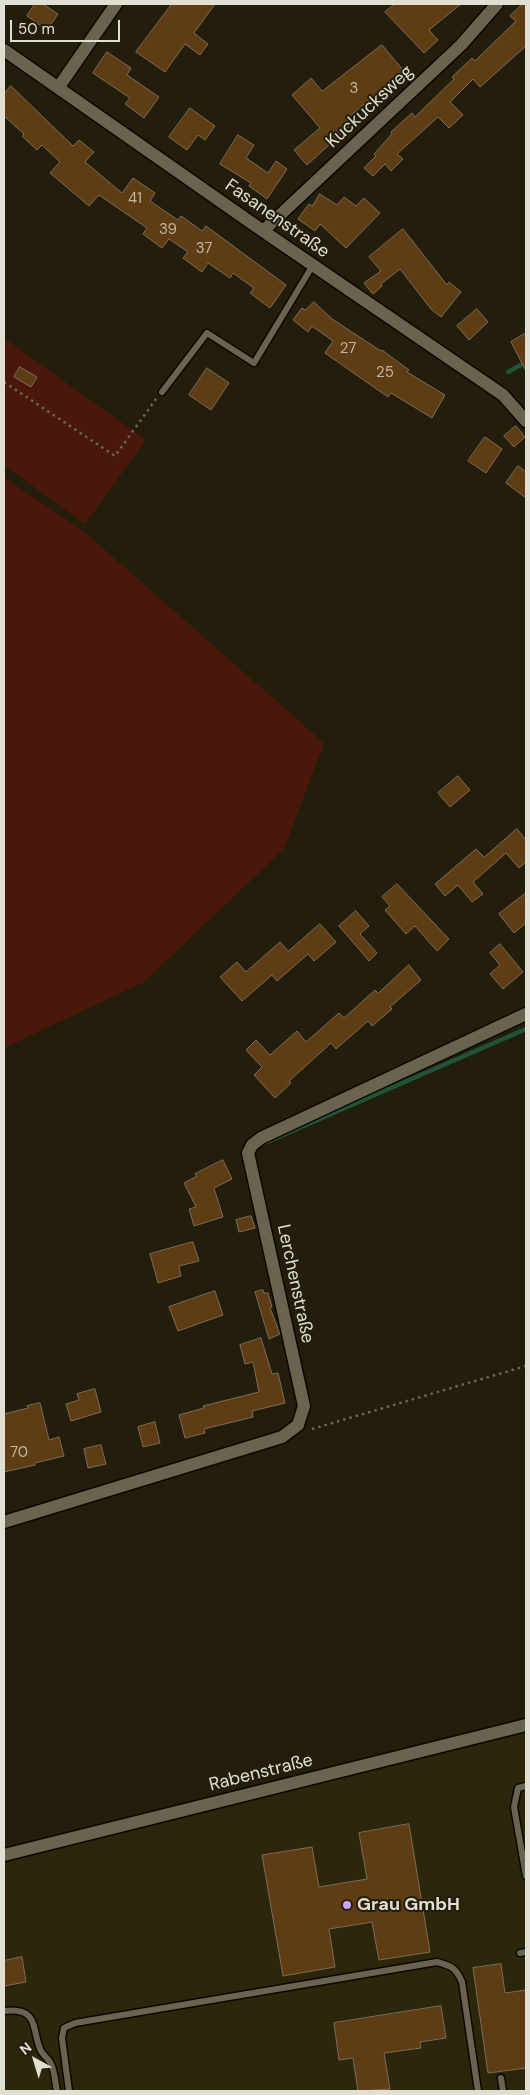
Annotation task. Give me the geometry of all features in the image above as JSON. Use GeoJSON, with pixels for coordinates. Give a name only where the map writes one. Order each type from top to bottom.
{"type":"FeatureCollection","features":[{"type":"Feature","properties":{"kind":"street"},"geometry":{"type":"LineString","coordinates":[[58,88],[116,4]]}},
{"type":"Feature","properties":{"kind":"street","name":"Kuckucksweg"},"geometry":{"type":"LineString","coordinates":[[263,231],[461,46],[497,4]]}},
{"type":"Feature","properties":{"kind":"street","name":"Fasanenstraße"},"geometry":{"type":"LineString","coordinates":[[4,50],[263,231],[503,395],[526,421]]}},
{"type":"Feature","properties":{"kind":"street","name":"Lerchenstraße"},"geometry":{"type":"LineString","coordinates":[[4,1522],[282,1437],[298,1424],[304,1406],[248,1153],[252,1145],[261,1138],[526,1014]]}},
{"type":"Feature","properties":{"kind":"street","name":"Rabenstraße"},"geometry":{"type":"LineString","coordinates":[[4,1855],[526,1725]]}},
{"type":"Feature","properties":{"kind":"lane"},"geometry":{"type":"LineString","coordinates":[[162,392],[207,333],[254,363],[313,265]]}},
{"type":"Feature","properties":{"kind":"lane"},"geometry":{"type":"LineString","coordinates":[[526,1786],[518,1788],[514,1806],[526,1876]]}},
{"type":"Feature","properties":{"kind":"lane"},"geometry":{"type":"LineString","coordinates":[[70,2091],[62,2038],[64,2028],[75,2023],[437,1962],[447,1964],[457,1970],[462,1982],[478,2091]]}},
{"type":"Feature","properties":{"kind":"lane"},"geometry":{"type":"LineString","coordinates":[[4,2011],[22,2012],[35,2024],[40,2050],[50,2062],[54,2071],[57,2091]]}},
{"type":"Feature","properties":{"kind":"lane"},"geometry":{"type":"LineString","coordinates":[[501,2078],[503,2091]]}},
{"type":"Feature","properties":{"kind":"path"},"geometry":{"type":"LineString","coordinates":[[4,382],[115,456],[162,392]]}},
{"type":"Feature","properties":{"kind":"path"},"geometry":{"type":"LineString","coordinates":[[310,1429],[526,1366]]}},
{"type":"Feature","properties":{"kind":"shaded area"},"geometry":{"type":"Polygon","coordinates":[[[4,338],[146,440],[85,524],[4,465],[4,338]]]}},
{"type":"Feature","properties":{"kind":"shaded area"},"geometry":{"type":"Polygon","coordinates":[[[4,477],[87,534],[324,743],[284,849],[144,982],[4,1048],[4,477]]]}},
{"type":"Feature","properties":{"kind":"shaded area"},"geometry":{"type":"Polygon","coordinates":[[[526,1731],[526,2091],[4,2091],[4,1863],[526,1731]]]}},
{"type":"Feature","properties":{"kind":"building"},"geometry":{"type":"Polygon","coordinates":[[[35,4],[43,4],[58,14],[47,30],[27,16],[35,4]]]}},
{"type":"Feature","properties":{"kind":"building"},"geometry":{"type":"Polygon","coordinates":[[[172,4],[215,4],[194,33],[208,44],[200,55],[185,44],[165,72],[136,52],[172,4]]]}},
{"type":"Feature","properties":{"kind":"building"},"geometry":{"type":"Polygon","coordinates":[[[395,4],[461,4],[429,30],[438,40],[424,53],[385,12],[395,4]]]}},
{"type":"Feature","properties":{"kind":"building"},"geometry":{"type":"Polygon","coordinates":[[[523,4],[526,4],[526,46],[480,87],[473,79],[450,102],[463,115],[449,128],[438,117],[397,154],[403,159],[391,171],[385,164],[373,176],[364,168],[376,156],[374,154],[392,134],[391,132],[412,113],[415,117],[454,79],[452,77],[472,58],[475,61],[516,21],[510,16],[523,4]]]}},
{"type":"Feature","properties":{"kind":"building"},"geometry":{"type":"Polygon","coordinates":[[[382,45],[403,70],[348,118],[353,123],[307,165],[294,150],[320,128],[292,95],[311,78],[322,91],[382,45]]]}},
{"type":"Feature","properties":{"kind":"building"},"geometry":{"type":"Polygon","coordinates":[[[107,52],[131,68],[127,75],[159,97],[144,118],[125,104],[130,98],[93,73],[107,52]]]}},
{"type":"Feature","properties":{"kind":"building"},"geometry":{"type":"Polygon","coordinates":[[[11,86],[73,146],[79,140],[94,152],[85,162],[122,193],[133,178],[155,193],[150,201],[178,220],[181,216],[202,231],[206,226],[286,285],[270,308],[250,293],[254,288],[233,273],[230,278],[208,263],[202,272],[183,258],[188,252],[169,239],[162,248],[143,234],[147,228],[99,195],[89,206],[50,173],[60,162],[42,145],[37,150],[22,136],[24,134],[4,116],[4,94],[11,86]]]}},
{"type":"Feature","properties":{"kind":"building"},"geometry":{"type":"Polygon","coordinates":[[[190,108],[215,126],[205,140],[198,135],[187,150],[169,137],[190,108]]]}},
{"type":"Feature","properties":{"kind":"building"},"geometry":{"type":"Polygon","coordinates":[[[238,135],[254,145],[246,158],[268,173],[276,161],[287,169],[267,199],[249,186],[251,183],[220,164],[238,135]]]}},
{"type":"Feature","properties":{"kind":"building"},"geometry":{"type":"Polygon","coordinates":[[[320,194],[337,205],[344,197],[356,206],[364,198],[380,213],[346,248],[320,224],[315,231],[298,219],[309,204],[312,206],[320,194]]]}},
{"type":"Feature","properties":{"kind":"building"},"geometry":{"type":"Polygon","coordinates":[[[403,229],[447,285],[449,282],[461,292],[441,317],[431,309],[400,269],[381,284],[382,286],[373,294],[364,283],[381,271],[369,257],[403,229]]]}},
{"type":"Feature","properties":{"kind":"building"},"geometry":{"type":"Polygon","coordinates":[[[314,302],[332,319],[382,350],[409,370],[407,372],[445,395],[432,418],[391,393],[388,397],[325,353],[333,341],[312,326],[308,332],[293,320],[302,308],[305,310],[314,302]]]}},
{"type":"Feature","properties":{"kind":"building"},"geometry":{"type":"Polygon","coordinates":[[[477,309],[488,322],[469,340],[457,326],[477,309]]]}},
{"type":"Feature","properties":{"kind":"building"},"geometry":{"type":"Polygon","coordinates":[[[526,333],[526,371],[511,342],[526,333]]]}},
{"type":"Feature","properties":{"kind":"building"},"geometry":{"type":"Polygon","coordinates":[[[20,367],[37,377],[31,387],[14,377],[20,367]]]}},
{"type":"Feature","properties":{"kind":"building"},"geometry":{"type":"Polygon","coordinates":[[[207,368],[229,383],[211,410],[189,395],[207,368]]]}},
{"type":"Feature","properties":{"kind":"building"},"geometry":{"type":"Polygon","coordinates":[[[516,426],[525,437],[514,447],[504,436],[516,426]]]}},
{"type":"Feature","properties":{"kind":"building"},"geometry":{"type":"Polygon","coordinates":[[[485,437],[502,449],[486,473],[468,461],[485,437]]]}},
{"type":"Feature","properties":{"kind":"building"},"geometry":{"type":"Polygon","coordinates":[[[518,466],[526,472],[526,498],[506,483],[518,466]]]}},
{"type":"Feature","properties":{"kind":"building"},"geometry":{"type":"Polygon","coordinates":[[[458,776],[470,790],[450,807],[438,793],[458,776]]]}},
{"type":"Feature","properties":{"kind":"building"},"geometry":{"type":"Polygon","coordinates":[[[517,829],[526,840],[526,862],[519,868],[506,853],[473,882],[483,894],[472,902],[458,885],[445,896],[435,884],[476,849],[484,857],[517,829]]]}},
{"type":"Feature","properties":{"kind":"building"},"geometry":{"type":"Polygon","coordinates":[[[397,884],[449,939],[437,951],[415,926],[406,934],[385,910],[390,906],[382,897],[397,884]]]}},
{"type":"Feature","properties":{"kind":"building"},"geometry":{"type":"Polygon","coordinates":[[[526,893],[526,923],[514,933],[499,914],[526,893]]]}},
{"type":"Feature","properties":{"kind":"building"},"geometry":{"type":"Polygon","coordinates":[[[356,911],[369,926],[360,934],[377,953],[369,961],[339,926],[356,911]]]}},
{"type":"Feature","properties":{"kind":"building"},"geometry":{"type":"Polygon","coordinates":[[[320,924],[336,942],[314,961],[308,954],[277,981],[272,975],[242,1001],[220,977],[237,962],[246,972],[280,942],[288,951],[320,924]]]}},
{"type":"Feature","properties":{"kind":"building"},"geometry":{"type":"Polygon","coordinates":[[[500,944],[523,972],[503,989],[490,974],[500,965],[490,953],[500,944]]]}},
{"type":"Feature","properties":{"kind":"building"},"geometry":{"type":"Polygon","coordinates":[[[409,965],[421,980],[390,1007],[392,1009],[372,1026],[368,1021],[336,1049],[331,1043],[289,1081],[291,1083],[275,1098],[254,1075],[262,1067],[246,1050],[256,1040],[270,1055],[297,1031],[306,1042],[339,1013],[344,1018],[375,990],[378,993],[409,965]]]}},
{"type":"Feature","properties":{"kind":"building"},"geometry":{"type":"Polygon","coordinates":[[[223,1160],[232,1179],[214,1188],[223,1217],[194,1226],[189,1209],[196,1207],[184,1183],[197,1176],[195,1174],[223,1160]]]}},
{"type":"Feature","properties":{"kind":"building"},"geometry":{"type":"Polygon","coordinates":[[[251,1216],[255,1228],[239,1232],[236,1220],[251,1216]]]}},
{"type":"Feature","properties":{"kind":"building"},"geometry":{"type":"Polygon","coordinates":[[[193,1242],[199,1261],[179,1266],[181,1276],[158,1283],[150,1254],[193,1242]]]}},
{"type":"Feature","properties":{"kind":"building"},"geometry":{"type":"Polygon","coordinates":[[[263,1290],[264,1293],[268,1293],[272,1307],[270,1308],[280,1334],[269,1339],[255,1292],[263,1290]]]}},
{"type":"Feature","properties":{"kind":"building"},"geometry":{"type":"Polygon","coordinates":[[[215,1291],[223,1315],[178,1331],[169,1307],[215,1291]]]}},
{"type":"Feature","properties":{"kind":"building"},"geometry":{"type":"Polygon","coordinates":[[[261,1338],[272,1374],[278,1373],[285,1403],[252,1411],[253,1417],[204,1429],[205,1433],[185,1438],[179,1415],[204,1408],[203,1406],[259,1392],[253,1362],[245,1364],[240,1345],[261,1338]]]}},
{"type":"Feature","properties":{"kind":"building"},"geometry":{"type":"Polygon","coordinates":[[[95,1389],[101,1412],[71,1421],[66,1404],[79,1400],[77,1394],[95,1389]]]}},
{"type":"Feature","properties":{"kind":"building"},"geometry":{"type":"Polygon","coordinates":[[[40,1403],[49,1440],[59,1437],[64,1456],[4,1472],[4,1414],[40,1403]]]}},
{"type":"Feature","properties":{"kind":"building"},"geometry":{"type":"Polygon","coordinates":[[[155,1422],[160,1443],[143,1447],[138,1427],[155,1422]]]}},
{"type":"Feature","properties":{"kind":"building"},"geometry":{"type":"Polygon","coordinates":[[[101,1445],[106,1464],[88,1468],[84,1449],[101,1445]]]}},
{"type":"Feature","properties":{"kind":"building","name":"Grau GmbH"},"geometry":{"type":"Polygon","coordinates":[[[409,1824],[430,1952],[379,1960],[372,1922],[329,1929],[335,1967],[283,1976],[262,1855],[312,1847],[319,1887],[367,1879],[359,1833],[409,1824]]]}},
{"type":"Feature","properties":{"kind":"building"},"geometry":{"type":"Polygon","coordinates":[[[22,1957],[26,1982],[4,1986],[4,1961],[22,1957]]]}},
{"type":"Feature","properties":{"kind":"building"},"geometry":{"type":"Polygon","coordinates":[[[501,1964],[505,1993],[526,1990],[526,2068],[488,2073],[473,1968],[501,1964]]]}},
{"type":"Feature","properties":{"kind":"building"},"geometry":{"type":"Polygon","coordinates":[[[441,2006],[446,2038],[420,2042],[421,2048],[384,2053],[390,2089],[358,2091],[353,2058],[339,2060],[334,2023],[441,2006]]]}},
{"type":"Feature","properties":{"kind":"waterway"},"geometry":{"type":"LineString","coordinates":[[508,372],[526,362]]}},
{"type":"Feature","properties":{"kind":"waterway"},"geometry":{"type":"LineString","coordinates":[[267,1142],[526,1029]]}},
{"type":"Feature","properties":{"kind":"place","name":"Grau GmbH"},"geometry":{"type":"Point","coordinates":[347,1905]}}]}
